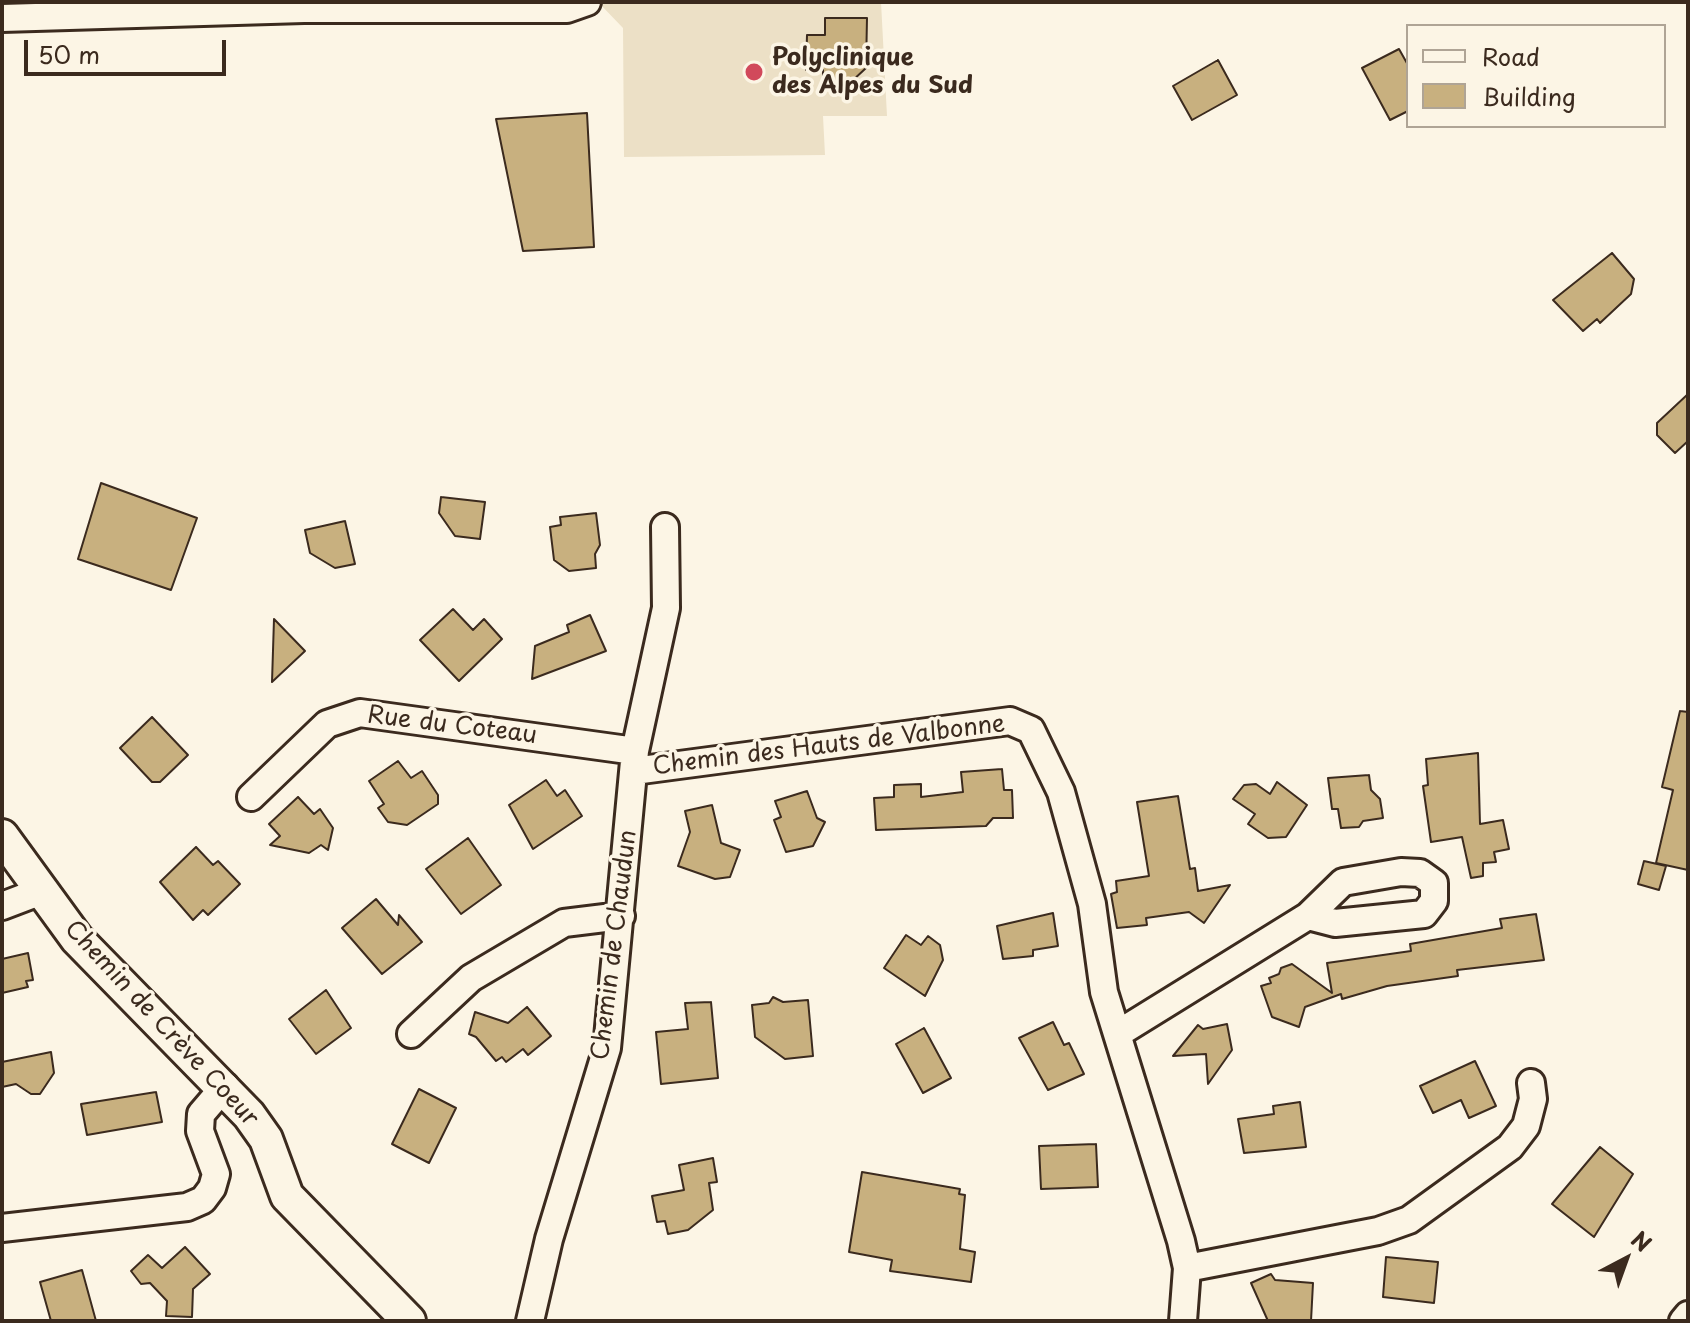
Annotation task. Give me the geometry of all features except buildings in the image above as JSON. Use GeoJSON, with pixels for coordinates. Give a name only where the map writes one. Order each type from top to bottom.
{"type":"FeatureCollection","features":[{"type":"Feature","properties":{"kind":"street"},"geometry":{"type":"LineString","coordinates":[[2,18],[304,9],[567,9],[587,2]]}},
{"type":"Feature","properties":{"kind":"street","name":"Chemin de Chaudun"},"geometry":{"type":"LineString","coordinates":[[530,1321],[549,1239],[607,1048],[635,761],[666,608],[665,527]]}},
{"type":"Feature","properties":{"kind":"street","name":"Rue du Coteau"},"geometry":{"type":"LineString","coordinates":[[251,797],[327,724],[360,713],[635,761]]}},
{"type":"Feature","properties":{"kind":"street","name":"Chemin des Hauts de Valbonne"},"geometry":{"type":"LineString","coordinates":[[635,761],[1010,721],[1021,723],[1031,730],[1061,792],[1092,904],[1104,992],[1119,1033],[1187,1268],[1183,1321]]}},
{"type":"Feature","properties":{"kind":"street","name":"Chemin de Crève Coeur"},"geometry":{"type":"LineString","coordinates":[[2,836],[77,939],[109,975],[225,1086],[266,1139],[287,1196],[409,1321]]}},
{"type":"Feature","properties":{"kind":"street"},"geometry":{"type":"LineString","coordinates":[[2,906],[44,890]]}},
{"type":"Feature","properties":{"kind":"street"},"geometry":{"type":"LineString","coordinates":[[411,1034],[471,978],[564,923],[621,916]]}},
{"type":"Feature","properties":{"kind":"street"},"geometry":{"type":"LineString","coordinates":[[1119,1033],[1308,916]]}},
{"type":"Feature","properties":{"kind":"street"},"geometry":{"type":"LineString","coordinates":[[1187,1268],[1378,1231],[1409,1220],[1510,1147],[1526,1126],[1533,1099],[1531,1083]]}},
{"type":"Feature","properties":{"kind":"street"},"geometry":{"type":"LineString","coordinates":[[2,1228],[187,1207],[203,1200],[212,1188],[216,1174],[200,1131],[201,1114],[225,1086]]}},
{"type":"Feature","properties":{"kind":"street"},"geometry":{"type":"LineString","coordinates":[[1683,1321],[1688,1315]]}},
{"type":"Feature","properties":{"kind":"shaded area","name":"Polyclinique des Alpes du Sud"},"geometry":{"type":"Polygon","coordinates":[[[598,2],[881,2],[887,116],[823,116],[825,155],[624,157],[623,28],[598,2]]]}},
{"type":"Feature","properties":{"kind":"place","name":"Polyclinique des Alpes du Sud"},"geometry":{"type":"Point","coordinates":[754,72]}}]}
